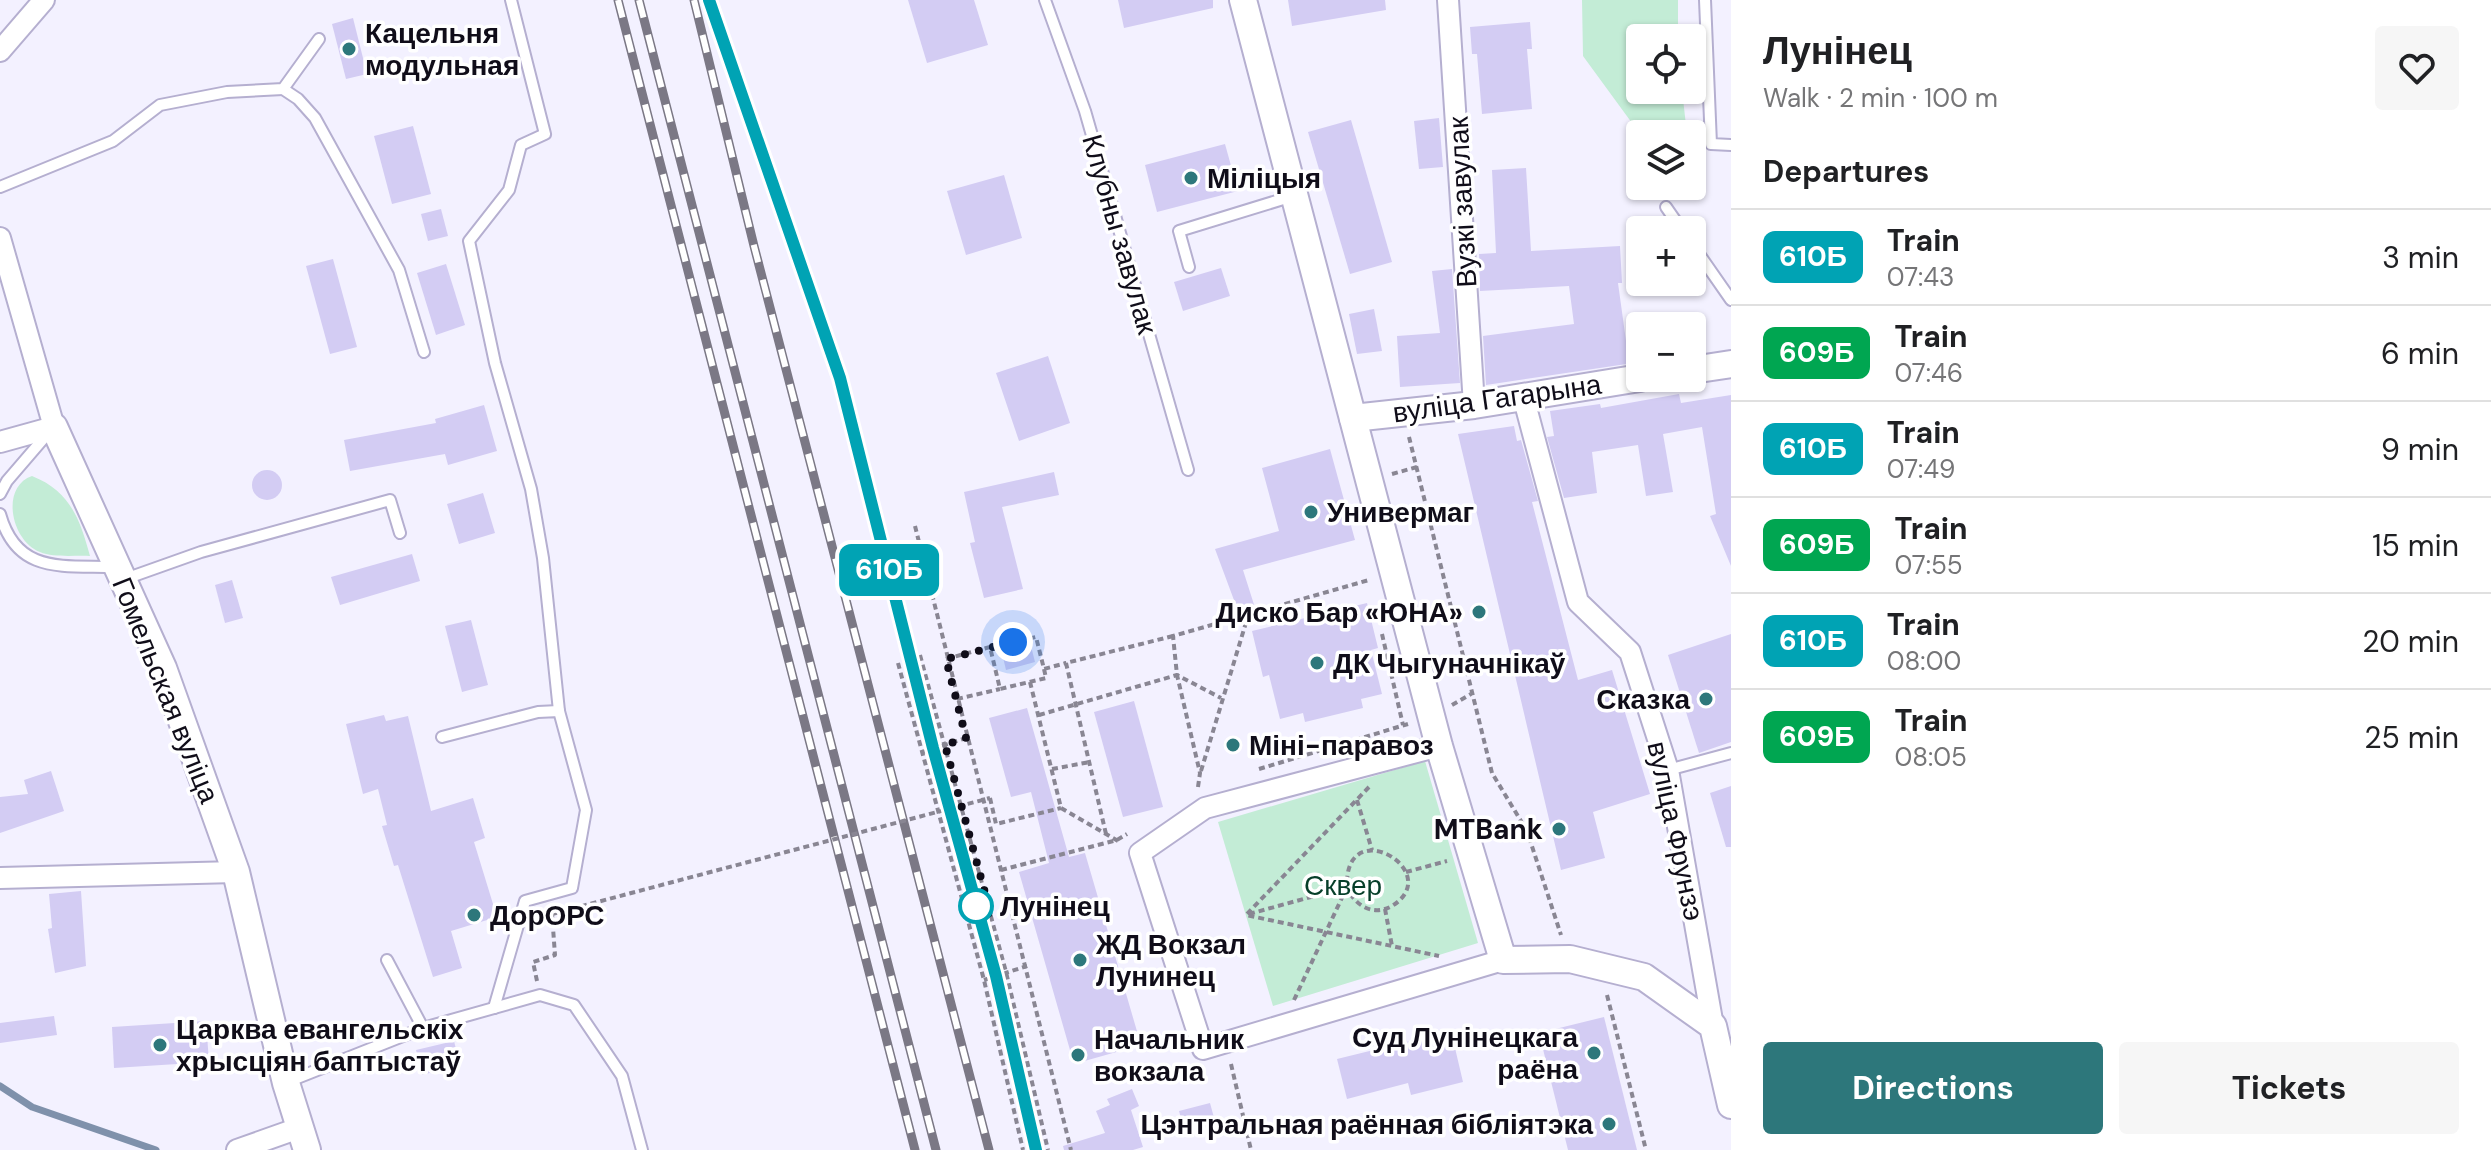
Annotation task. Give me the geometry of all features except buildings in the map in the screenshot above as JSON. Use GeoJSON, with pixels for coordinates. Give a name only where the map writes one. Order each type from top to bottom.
{"type":"FeatureCollection","features":[{"type":"Feature","properties":{"kind":"street"},"geometry":{"type":"LineString","coordinates":[[0,51],[44,0]]}},
{"type":"Feature","properties":{"kind":"street"},"geometry":{"type":"LineString","coordinates":[[1243,0],[1494,962]]}},
{"type":"Feature","properties":{"kind":"street","name":"Вузкі завулак"},"geometry":{"type":"LineString","coordinates":[[1448,0],[1474,405]]}},
{"type":"Feature","properties":{"kind":"street","name":"Гомельская вуліца"},"geometry":{"type":"LineString","coordinates":[[0,238],[54,427],[163,668],[236,872],[286,1083],[303,1139]]}},
{"type":"Feature","properties":{"kind":"street"},"geometry":{"type":"LineString","coordinates":[[1706,368],[1731,364]]}},
{"type":"Feature","properties":{"kind":"street","name":"вуліца Гагарына"},"geometry":{"type":"LineString","coordinates":[[1353,418],[1474,405],[1626,380]]}},
{"type":"Feature","properties":{"kind":"street","name":"вуліца Фрунзэ"},"geometry":{"type":"LineString","coordinates":[[1523,396],[1578,602],[1630,652],[1668,770],[1713,1026],[1731,1105]]}},
{"type":"Feature","properties":{"kind":"street"},"geometry":{"type":"LineString","coordinates":[[0,442],[54,427]]}},
{"type":"Feature","properties":{"kind":"street"},"geometry":{"type":"LineString","coordinates":[[1439,746],[1205,808],[1140,853],[1203,1049],[1494,962],[1570,959],[1644,977],[1713,1026]]}},
{"type":"Feature","properties":{"kind":"street"},"geometry":{"type":"LineString","coordinates":[[0,878],[236,872]]}},
{"type":"Feature","properties":{"kind":"street"},"geometry":{"type":"LineString","coordinates":[[237,1150],[303,1139]]}},
{"type":"Feature","properties":{"kind":"lane"},"geometry":{"type":"LineString","coordinates":[[494,1008],[525,901],[572,888],[586,810],[559,711],[543,558],[531,489],[495,363],[469,241],[509,190],[521,145],[545,134],[511,0]]}},
{"type":"Feature","properties":{"kind":"lane","name":"Клубны завулак"},"geometry":{"type":"LineString","coordinates":[[1045,0],[1085,111],[1188,470]]}},
{"type":"Feature","properties":{"kind":"lane"},"geometry":{"type":"LineString","coordinates":[[1705,0],[1711,144],[1731,145]]}},
{"type":"Feature","properties":{"kind":"lane"},"geometry":{"type":"LineString","coordinates":[[283,89],[319,39]]}},
{"type":"Feature","properties":{"kind":"lane"},"geometry":{"type":"LineString","coordinates":[[0,187],[113,141],[160,105],[227,92],[283,89],[298,99],[315,118],[349,186],[399,270],[424,352]]}},
{"type":"Feature","properties":{"kind":"lane"},"geometry":{"type":"LineString","coordinates":[[1189,267],[1179,231],[1293,196]]}},
{"type":"Feature","properties":{"kind":"lane"},"geometry":{"type":"LineString","coordinates":[[1666,207],[1672,216]]}},
{"type":"Feature","properties":{"kind":"lane"},"geometry":{"type":"LineString","coordinates":[[1706,264],[1731,300]]}},
{"type":"Feature","properties":{"kind":"lane"},"geometry":{"type":"LineString","coordinates":[[0,494],[7,481],[54,427]]}},
{"type":"Feature","properties":{"kind":"lane"},"geometry":{"type":"LineString","coordinates":[[0,514],[19,552],[34,562],[120,573],[390,500],[400,533]]}},
{"type":"Feature","properties":{"kind":"lane"},"geometry":{"type":"LineString","coordinates":[[442,737],[538,712],[559,711]]}},
{"type":"Feature","properties":{"kind":"lane"},"geometry":{"type":"LineString","coordinates":[[1668,770],[1731,753]]}},
{"type":"Feature","properties":{"kind":"lane"},"geometry":{"type":"LineString","coordinates":[[387,960],[423,1028]]}},
{"type":"Feature","properties":{"kind":"lane"},"geometry":{"type":"LineString","coordinates":[[286,1083],[423,1028],[540,995],[574,1005],[622,1076],[642,1150]]}},
{"type":"Feature","properties":{"kind":"path"},"geometry":{"type":"LineString","coordinates":[[1403,412],[1492,773],[1527,831],[1570,959]]}},
{"type":"Feature","properties":{"kind":"path"},"geometry":{"type":"LineString","coordinates":[[915,526],[1071,1150]]}},
{"type":"Feature","properties":{"kind":"path"},"geometry":{"type":"LineString","coordinates":[[1044,669],[1248,616],[1369,580]]}},
{"type":"Feature","properties":{"kind":"path"},"geometry":{"type":"LineString","coordinates":[[1198,787],[1221,698],[1248,616]]}},
{"type":"Feature","properties":{"kind":"path"},"geometry":{"type":"LineString","coordinates":[[1173,636],[1177,675],[1200,773]]}},
{"type":"Feature","properties":{"kind":"path"},"geometry":{"type":"LineString","coordinates":[[946,659],[1036,637],[1046,678],[957,699]]}},
{"type":"Feature","properties":{"kind":"path"},"geometry":{"type":"LineString","coordinates":[[990,647],[1000,689]]}},
{"type":"Feature","properties":{"kind":"path"},"geometry":{"type":"LineString","coordinates":[[920,655],[1006,972],[1048,1150]]}},
{"type":"Feature","properties":{"kind":"path"},"geometry":{"type":"LineString","coordinates":[[898,663],[984,980],[1023,1150]]}},
{"type":"Feature","properties":{"kind":"path"},"geometry":{"type":"LineString","coordinates":[[1066,663],[1106,834]]}},
{"type":"Feature","properties":{"kind":"path"},"geometry":{"type":"LineString","coordinates":[[1039,715],[1177,675],[1221,698]]}},
{"type":"Feature","properties":{"kind":"path"},"geometry":{"type":"LineString","coordinates":[[1030,682],[1061,808]]}},
{"type":"Feature","properties":{"kind":"path"},"geometry":{"type":"LineString","coordinates":[[922,752],[966,738]]}},
{"type":"Feature","properties":{"kind":"path"},"geometry":{"type":"LineString","coordinates":[[1246,915],[1398,756]]}},
{"type":"Feature","properties":{"kind":"path"},"geometry":{"type":"LineString","coordinates":[[1052,769],[1090,762]]}},
{"type":"Feature","properties":{"kind":"path"},"geometry":{"type":"LineString","coordinates":[[533,962],[555,955],[552,914],[990,798],[996,824],[1061,808],[1140,853]]}},
{"type":"Feature","properties":{"kind":"path"},"geometry":{"type":"LineString","coordinates":[[1357,800],[1372,850]]}},
{"type":"Feature","properties":{"kind":"path"},"geometry":{"type":"LineString","coordinates":[[1294,1000],[1347,887],[1349,867],[1355,859],[1372,850],[1391,854],[1405,872],[1405,888],[1401,897],[1385,909],[1366,908],[1357,903],[1347,887]]}},
{"type":"Feature","properties":{"kind":"path"},"geometry":{"type":"LineString","coordinates":[[1405,872],[1454,859]]}},
{"type":"Feature","properties":{"kind":"path"},"geometry":{"type":"LineString","coordinates":[[1246,915],[1347,887]]}},
{"type":"Feature","properties":{"kind":"path"},"geometry":{"type":"LineString","coordinates":[[1385,909],[1392,946]]}},
{"type":"Feature","properties":{"kind":"path"},"geometry":{"type":"LineString","coordinates":[[1246,915],[1392,946],[1494,962]]}},
{"type":"Feature","properties":{"kind":"path"},"geometry":{"type":"LineString","coordinates":[[984,980],[1027,966]]}},
{"type":"Feature","properties":{"kind":"path"},"geometry":{"type":"LineString","coordinates":[[1599,992],[1609,995],[1646,1150]]}},
{"type":"Feature","properties":{"kind":"path"},"geometry":{"type":"LineString","coordinates":[[1226,1042],[1251,1150]]}},
{"type":"Feature","properties":{"kind":"green space"},"geometry":{"type":"Polygon","coordinates":[[[1582,0],[1678,0],[1678,24],[1626,24],[1626,104],[1684,104],[1685,120],[1630,120],[1583,56],[1582,0]]]}},
{"type":"Feature","properties":{"kind":"green space"},"geometry":{"type":"Polygon","coordinates":[[[32,476],[56,490],[72,508],[90,556],[46,554],[30,546],[22,537],[16,526],[13,502],[22,482],[32,476]]]}},
{"type":"Feature","properties":{"kind":"green space","name":"Сквер"},"geometry":{"type":"Polygon","coordinates":[[[1425,761],[1478,943],[1273,1006],[1218,822],[1425,761]]]}},
{"type":"Feature","properties":{"kind":"waterway"},"geometry":{"type":"LineString","coordinates":[[0,1086],[32,1107],[156,1150]]}},
{"type":"Feature","properties":{"kind":"railway"},"geometry":{"type":"LineString","coordinates":[[618,0],[915,1150]]}},
{"type":"Feature","properties":{"kind":"railway"},"geometry":{"type":"LineString","coordinates":[[639,0],[936,1150]]}},
{"type":"Feature","properties":{"kind":"railway"},"geometry":{"type":"LineString","coordinates":[[694,0],[754,246],[989,1150]]}},
{"type":"Feature","properties":{"kind":"railway"},"geometry":{"type":"LineString","coordinates":[[709,0],[840,378],[933,748],[996,976],[1036,1150]]}},
{"type":"Feature","properties":{"kind":"train","name":"610Б"},"geometry":{"type":"LineString","coordinates":[[709,0],[803,263],[840,378],[933,748],[996,976],[1036,1150]]}},
{"type":"Feature","properties":{"kind":"place","name":"Кацельня модульная"},"geometry":{"type":"Point","coordinates":[349,49]}},
{"type":"Feature","properties":{"kind":"place","name":"Міліцыя"},"geometry":{"type":"Point","coordinates":[1191,178]}},
{"type":"Feature","properties":{"kind":"place","name":"Универмаг"},"geometry":{"type":"Point","coordinates":[1311,512]}},
{"type":"Feature","properties":{"kind":"place","name":"Диско Бар «ЮНА»"},"geometry":{"type":"Point","coordinates":[1479,612]}},
{"type":"Feature","properties":{"kind":"place","name":"ДК Чыгуначнікаў"},"geometry":{"type":"Point","coordinates":[1317,663]}},
{"type":"Feature","properties":{"kind":"place","name":"Сказка"},"geometry":{"type":"Point","coordinates":[1706,699]}},
{"type":"Feature","properties":{"kind":"place","name":"Міні-паравоз"},"geometry":{"type":"Point","coordinates":[1233,745]}},
{"type":"Feature","properties":{"kind":"place","name":"MTBank"},"geometry":{"type":"Point","coordinates":[1559,829]}},
{"type":"Feature","properties":{"kind":"place","name":"Лунінец"},"geometry":{"type":"Point","coordinates":[976,906]}},
{"type":"Feature","properties":{"kind":"place","name":"ДорОРС"},"geometry":{"type":"Point","coordinates":[474,915]}},
{"type":"Feature","properties":{"kind":"place","name":"ЖД Вокзал Лунинец"},"geometry":{"type":"Point","coordinates":[1080,960]}},
{"type":"Feature","properties":{"kind":"place","name":"Царква евангельскіх хрысціян баптыстаў"},"geometry":{"type":"Point","coordinates":[160,1045]}},
{"type":"Feature","properties":{"kind":"place","name":"Суд Лунінецкага раёна"},"geometry":{"type":"Point","coordinates":[1594,1053]}},
{"type":"Feature","properties":{"kind":"place","name":"Начальник вокзала"},"geometry":{"type":"Point","coordinates":[1078,1055]}},
{"type":"Feature","properties":{"kind":"place","name":"Цэнтральная раённая бібліятэка"},"geometry":{"type":"Point","coordinates":[1609,1124]}},
{"type":"Feature","properties":{"kind":"route"},"geometry":{"type":"LineString","coordinates":[[976,906],[991,915],[945,745],[966,738],[946,659],[1013,642]]}}]}
